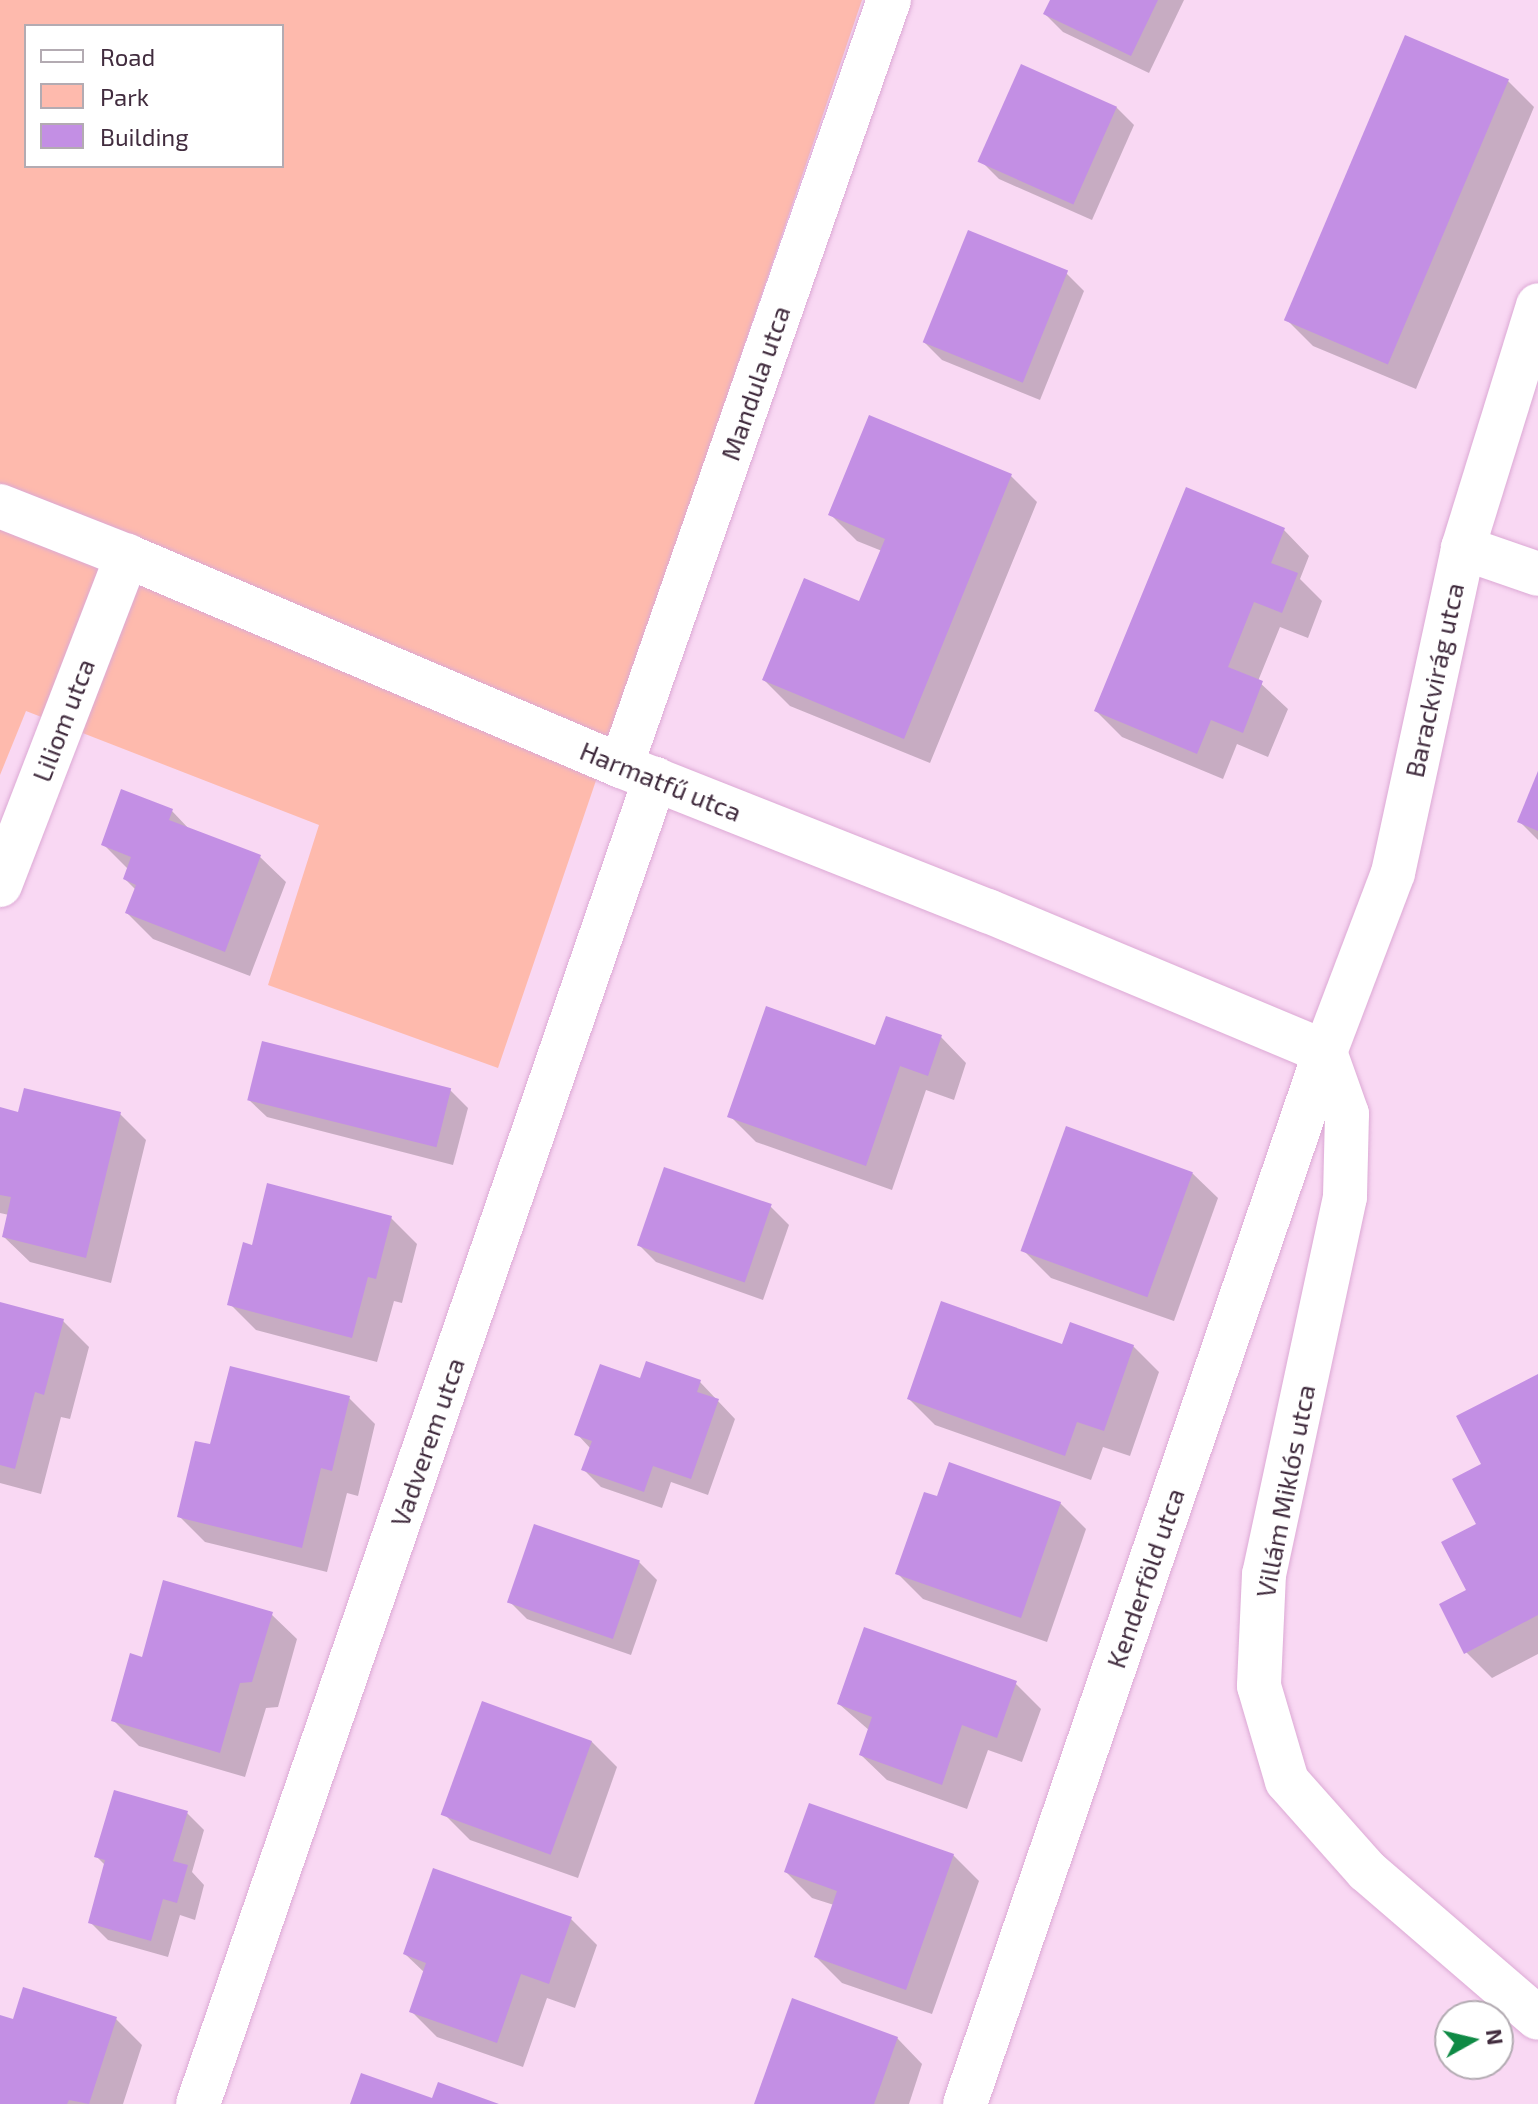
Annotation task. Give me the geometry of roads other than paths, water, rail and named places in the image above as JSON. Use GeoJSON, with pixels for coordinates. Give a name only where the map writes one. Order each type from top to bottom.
{"type":"FeatureCollection","features":[{"type":"Feature","properties":{"kind":"street","name":"Mandula utca"},"geometry":{"type":"LineString","coordinates":[[638,773],[889,0]]}},
{"type":"Feature","properties":{"kind":"street","name":"Barackvirág utca"},"geometry":{"type":"LineString","coordinates":[[1325,1052],[1393,873],[1463,548],[1538,305]]}},
{"type":"Feature","properties":{"kind":"street","name":"Harmatfű utca"},"geometry":{"type":"LineString","coordinates":[[0,506],[127,556],[638,773],[988,911],[1325,1052]]}},
{"type":"Feature","properties":{"kind":"street"},"geometry":{"type":"LineString","coordinates":[[1463,548],[1538,574]]}},
{"type":"Feature","properties":{"kind":"street","name":"Liliom utca"},"geometry":{"type":"LineString","coordinates":[[0,885],[127,556]]}},
{"type":"Feature","properties":{"kind":"street","name":"Vadverem utca"},"geometry":{"type":"LineString","coordinates":[[198,2104],[638,773]]}},
{"type":"Feature","properties":{"kind":"street","name":"Villám Miklós utca"},"geometry":{"type":"LineString","coordinates":[[1325,1052],[1347,1114],[1345,1197],[1264,1574],[1259,1686],[1287,1781],[1367,1871],[1538,2018]]}},
{"type":"Feature","properties":{"kind":"street","name":"Kenderföld utca"},"geometry":{"type":"LineString","coordinates":[[965,2104],[1325,1052]]}}]}
